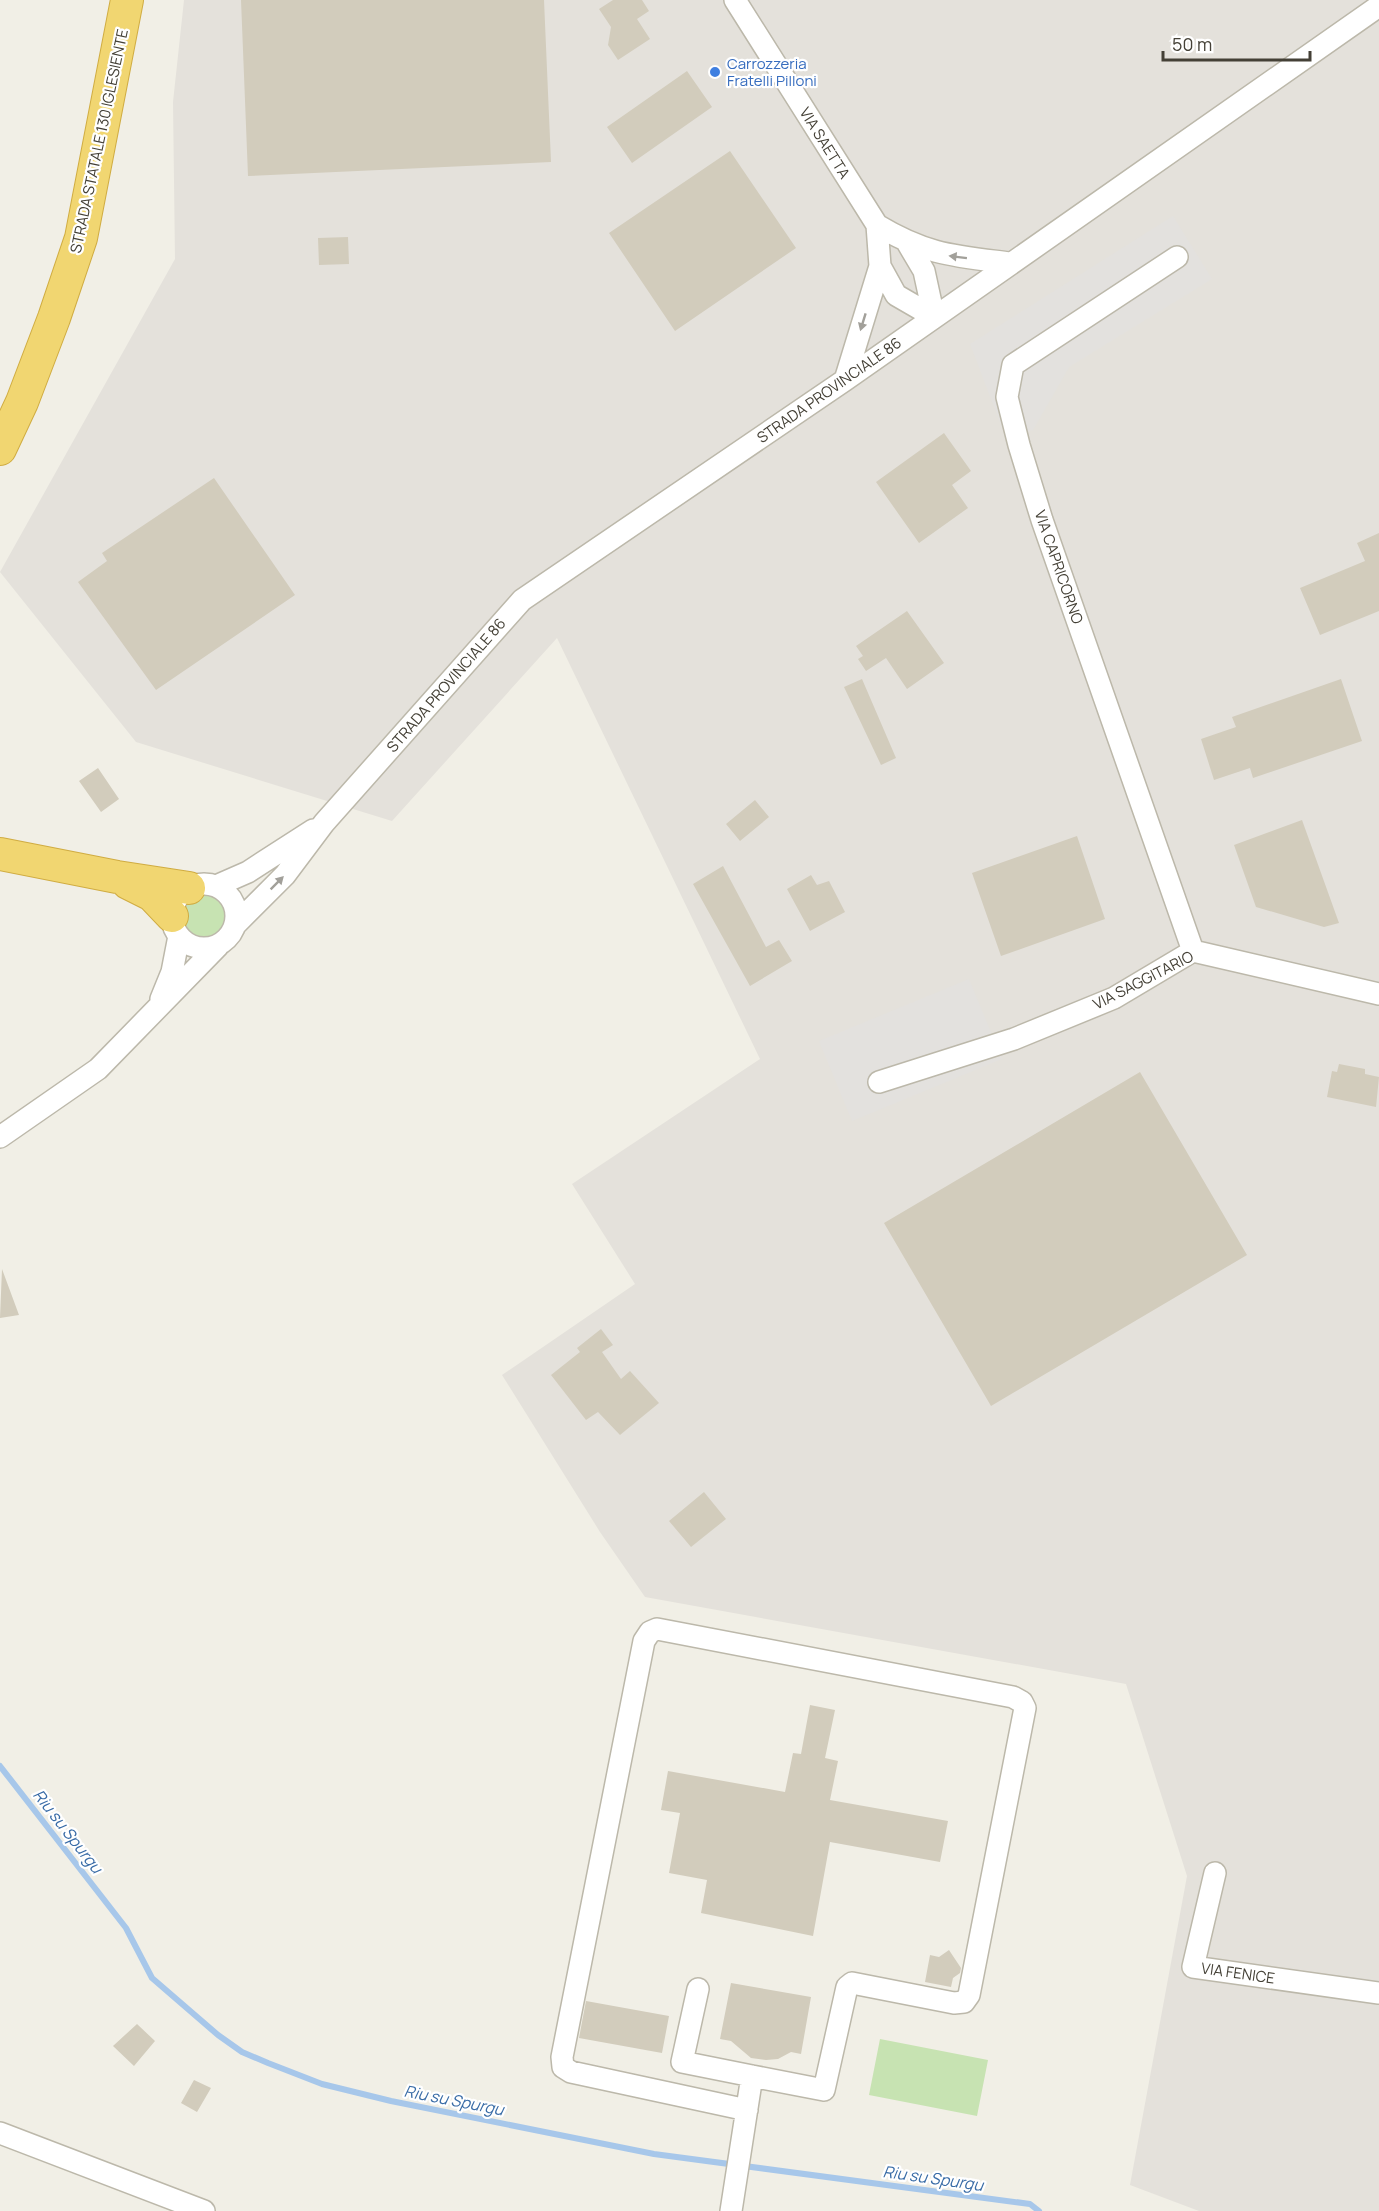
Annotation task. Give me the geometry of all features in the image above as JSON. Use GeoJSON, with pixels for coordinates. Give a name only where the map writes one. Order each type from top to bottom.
{"type":"FeatureCollection","features":[{"type":"Feature","properties":{"kind":"highway","name":"STRADA STATALE 130 IGLESIENTE"},"geometry":{"type":"LineString","coordinates":[[0,448],[22,402],[81,238],[127,0]]}},
{"type":"Feature","properties":{"kind":"highway"},"geometry":{"type":"LineString","coordinates":[[0,854],[117,877],[202,887]]}},
{"type":"Feature","properties":{"kind":"highway"},"geometry":{"type":"LineString","coordinates":[[117,877],[152,895],[175,926]]}},
{"type":"Feature","properties":{"kind":"street","name":"VIA SAETTA"},"geometry":{"type":"LineString","coordinates":[[735,0],[877,225],[908,244],[939,254],[1010,263]]}},
{"type":"Feature","properties":{"kind":"street","name":"STRADA PROVINCIALE 86"},"geometry":{"type":"LineString","coordinates":[[236,924],[285,875],[324,823],[522,600],[845,380],[1379,6]]}},
{"type":"Feature","properties":{"kind":"street","name":"VIA SAETTA"},"geometry":{"type":"LineString","coordinates":[[845,380],[880,266],[877,225]]}},
{"type":"Feature","properties":{"kind":"street","name":"VIA SAETTA"},"geometry":{"type":"LineString","coordinates":[[908,244],[924,271],[934,317]]}},
{"type":"Feature","properties":{"kind":"street","name":"VIA CAPRICORNO"},"geometry":{"type":"LineString","coordinates":[[1177,257],[1013,365],[1007,397],[1042,520],[1193,951]]}},
{"type":"Feature","properties":{"kind":"street","name":"VIA SAETTA"},"geometry":{"type":"LineString","coordinates":[[880,266],[896,295],[934,317]]}},
{"type":"Feature","properties":{"kind":"street","name":"STRADA PROVINCIALE 86"},"geometry":{"type":"LineString","coordinates":[[202,887],[248,872],[324,823]]}},
{"type":"Feature","properties":{"kind":"street"},"geometry":{"type":"LineString","coordinates":[[0,1137],[98,1069],[232,933],[236,924],[235,906],[225,890],[202,887],[176,900],[172,972],[158,1008]]}},
{"type":"Feature","properties":{"kind":"street"},"geometry":{"type":"LineString","coordinates":[[175,926],[197,948],[218,946]]}},
{"type":"Feature","properties":{"kind":"street","name":"VIA SAGGITARIO"},"geometry":{"type":"LineString","coordinates":[[879,1082],[1014,1039],[1114,998],[1193,951],[1379,994]]}},
{"type":"Feature","properties":{"kind":"street"},"geometry":{"type":"LineString","coordinates":[[698,1989],[682,2062],[824,2090],[847,1987],[852,1983],[954,2003],[964,2002],[969,1995],[1025,1708],[1022,1702],[1013,1697],[668,1631],[657,1629],[650,1632],[644,1641],[562,2057],[563,2067],[571,2072],[747,2110]]}},
{"type":"Feature","properties":{"kind":"street","name":"VIA FENICE"},"geometry":{"type":"LineString","coordinates":[[1215,1873],[1192,1967],[1379,1993]]}},
{"type":"Feature","properties":{"kind":"street"},"geometry":{"type":"LineString","coordinates":[[731,2211],[752,2076]]}},
{"type":"Feature","properties":{"kind":"street"},"geometry":{"type":"LineString","coordinates":[[0,2133],[204,2211]]}},
{"type":"Feature","properties":{"kind":"shaded area"},"geometry":{"type":"Polygon","coordinates":[[[184,0],[1379,0],[1379,2211],[1199,2211],[1130,2185],[1187,1876],[1126,1684],[645,1597],[600,1532],[502,1375],[635,1284],[572,1184],[760,1059],[557,638],[392,821],[136,742],[0,572],[175,259],[173,102],[184,0]]]}},
{"type":"Feature","properties":{"kind":"shaded area"},"geometry":{"type":"Polygon","coordinates":[[[1173,216],[1212,279],[1069,367],[1033,430],[1006,438],[970,344],[1173,216]]]}},
{"type":"Feature","properties":{"kind":"shaded area"},"geometry":{"type":"Polygon","coordinates":[[[969,979],[1002,1059],[852,1121],[819,1041],[969,979]]]}},
{"type":"Feature","properties":{"kind":"green space"},"geometry":{"type":"Polygon","coordinates":[[[200,891],[210,891],[223,898],[230,911],[230,921],[223,934],[210,941],[200,941],[191,937],[184,930],[180,921],[180,911],[184,902],[191,895],[200,891]]]}},
{"type":"Feature","properties":{"kind":"green space"},"geometry":{"type":"Polygon","coordinates":[[[880,2039],[988,2060],[977,2116],[869,2095],[880,2039]]]}},
{"type":"Feature","properties":{"kind":"building"},"geometry":{"type":"Polygon","coordinates":[[[241,0],[544,0],[551,162],[248,176],[241,0]]]}},
{"type":"Feature","properties":{"kind":"building"},"geometry":{"type":"Polygon","coordinates":[[[613,0],[642,0],[649,11],[637,19],[650,39],[618,60],[608,45],[611,27],[599,9],[613,0]]]}},
{"type":"Feature","properties":{"kind":"building"},"geometry":{"type":"Polygon","coordinates":[[[687,71],[712,107],[632,163],[607,127],[687,71]]]}},
{"type":"Feature","properties":{"kind":"building"},"geometry":{"type":"Polygon","coordinates":[[[730,151],[796,248],[675,331],[609,233],[730,151]]]}},
{"type":"Feature","properties":{"kind":"building"},"geometry":{"type":"Polygon","coordinates":[[[348,237],[349,264],[319,265],[318,238],[348,237]]]}},
{"type":"Feature","properties":{"kind":"building"},"geometry":{"type":"Polygon","coordinates":[[[944,433],[971,471],[952,485],[968,508],[919,543],[876,482],[944,433]]]}},
{"type":"Feature","properties":{"kind":"building"},"geometry":{"type":"Polygon","coordinates":[[[214,478],[295,595],[156,690],[78,582],[107,561],[102,553],[214,478]]]}},
{"type":"Feature","properties":{"kind":"building"},"geometry":{"type":"Polygon","coordinates":[[[1379,533],[1379,611],[1320,635],[1300,588],[1365,561],[1357,543],[1379,533]]]}},
{"type":"Feature","properties":{"kind":"building"},"geometry":{"type":"Polygon","coordinates":[[[907,611],[944,663],[907,689],[886,658],[866,671],[858,659],[863,656],[856,646],[907,611]]]}},
{"type":"Feature","properties":{"kind":"building"},"geometry":{"type":"Polygon","coordinates":[[[862,679],[896,758],[881,765],[844,687],[862,679]]]}},
{"type":"Feature","properties":{"kind":"building"},"geometry":{"type":"Polygon","coordinates":[[[1341,679],[1362,741],[1253,778],[1250,768],[1214,780],[1201,739],[1236,727],[1232,717],[1341,679]]]}},
{"type":"Feature","properties":{"kind":"building"},"geometry":{"type":"Polygon","coordinates":[[[98,768],[119,799],[101,812],[79,781],[98,768]]]}},
{"type":"Feature","properties":{"kind":"building"},"geometry":{"type":"Polygon","coordinates":[[[755,800],[769,817],[740,841],[726,824],[755,800]]]}},
{"type":"Feature","properties":{"kind":"building"},"geometry":{"type":"Polygon","coordinates":[[[1302,820],[1339,923],[1324,927],[1256,907],[1234,845],[1302,820]]]}},
{"type":"Feature","properties":{"kind":"building"},"geometry":{"type":"Polygon","coordinates":[[[1077,836],[1105,919],[1001,956],[972,873],[1077,836]]]}},
{"type":"Feature","properties":{"kind":"building"},"geometry":{"type":"Polygon","coordinates":[[[723,866],[766,947],[779,940],[792,961],[750,986],[693,884],[723,866]]]}},
{"type":"Feature","properties":{"kind":"building"},"geometry":{"type":"Polygon","coordinates":[[[811,875],[817,885],[829,881],[845,912],[810,931],[787,889],[811,875]]]}},
{"type":"Feature","properties":{"kind":"building"},"geometry":{"type":"Polygon","coordinates":[[[1339,1064],[1365,1069],[1365,1074],[1379,1077],[1376,1107],[1327,1097],[1332,1071],[1337,1072],[1339,1064]]]}},
{"type":"Feature","properties":{"kind":"building"},"geometry":{"type":"Polygon","coordinates":[[[1140,1072],[1247,1255],[991,1406],[884,1223],[1140,1072]]]}},
{"type":"Feature","properties":{"kind":"building"},"geometry":{"type":"Polygon","coordinates":[[[2,1269],[19,1315],[0,1318],[2,1269]]]}},
{"type":"Feature","properties":{"kind":"building"},"geometry":{"type":"Polygon","coordinates":[[[601,1329],[613,1345],[602,1352],[621,1379],[630,1371],[659,1403],[620,1435],[598,1412],[586,1420],[551,1375],[580,1352],[577,1348],[601,1329]]]}},
{"type":"Feature","properties":{"kind":"building"},"geometry":{"type":"Polygon","coordinates":[[[704,1492],[726,1519],[691,1547],[669,1521],[704,1492]]]}},
{"type":"Feature","properties":{"kind":"building"},"geometry":{"type":"Polygon","coordinates":[[[810,1705],[835,1710],[825,1758],[838,1761],[830,1800],[948,1821],[940,1862],[830,1842],[813,1936],[701,1913],[707,1880],[669,1873],[680,1813],[661,1810],[668,1771],[785,1792],[793,1753],[801,1754],[810,1705]]]}},
{"type":"Feature","properties":{"kind":"building"},"geometry":{"type":"Polygon","coordinates":[[[949,1950],[961,1968],[960,1973],[953,1978],[951,1987],[925,1982],[930,1955],[939,1957],[949,1950]]]}},
{"type":"Feature","properties":{"kind":"building"},"geometry":{"type":"Polygon","coordinates":[[[731,1983],[811,1997],[801,2054],[791,2052],[778,2059],[766,2060],[751,2058],[731,2041],[720,2039],[731,1983]]]}},
{"type":"Feature","properties":{"kind":"building"},"geometry":{"type":"Polygon","coordinates":[[[586,2001],[669,2016],[662,2053],[579,2038],[586,2001]]]}},
{"type":"Feature","properties":{"kind":"building"},"geometry":{"type":"Polygon","coordinates":[[[137,2024],[155,2041],[134,2066],[113,2046],[137,2024]]]}},
{"type":"Feature","properties":{"kind":"building"},"geometry":{"type":"Polygon","coordinates":[[[194,2080],[211,2088],[197,2112],[181,2103],[194,2080]]]}},
{"type":"Feature","properties":{"kind":"waterway","name":"Riu su Spurgu"},"geometry":{"type":"LineString","coordinates":[[0,1766],[126,1928],[152,1978],[218,2035],[242,2052],[322,2084],[391,2101],[654,2154],[1030,2204],[1039,2211]]}},
{"type":"Feature","properties":{"kind":"place","name":"Carrozzeria Fratelli Pilloni"},"geometry":{"type":"Point","coordinates":[715,72]}}]}
